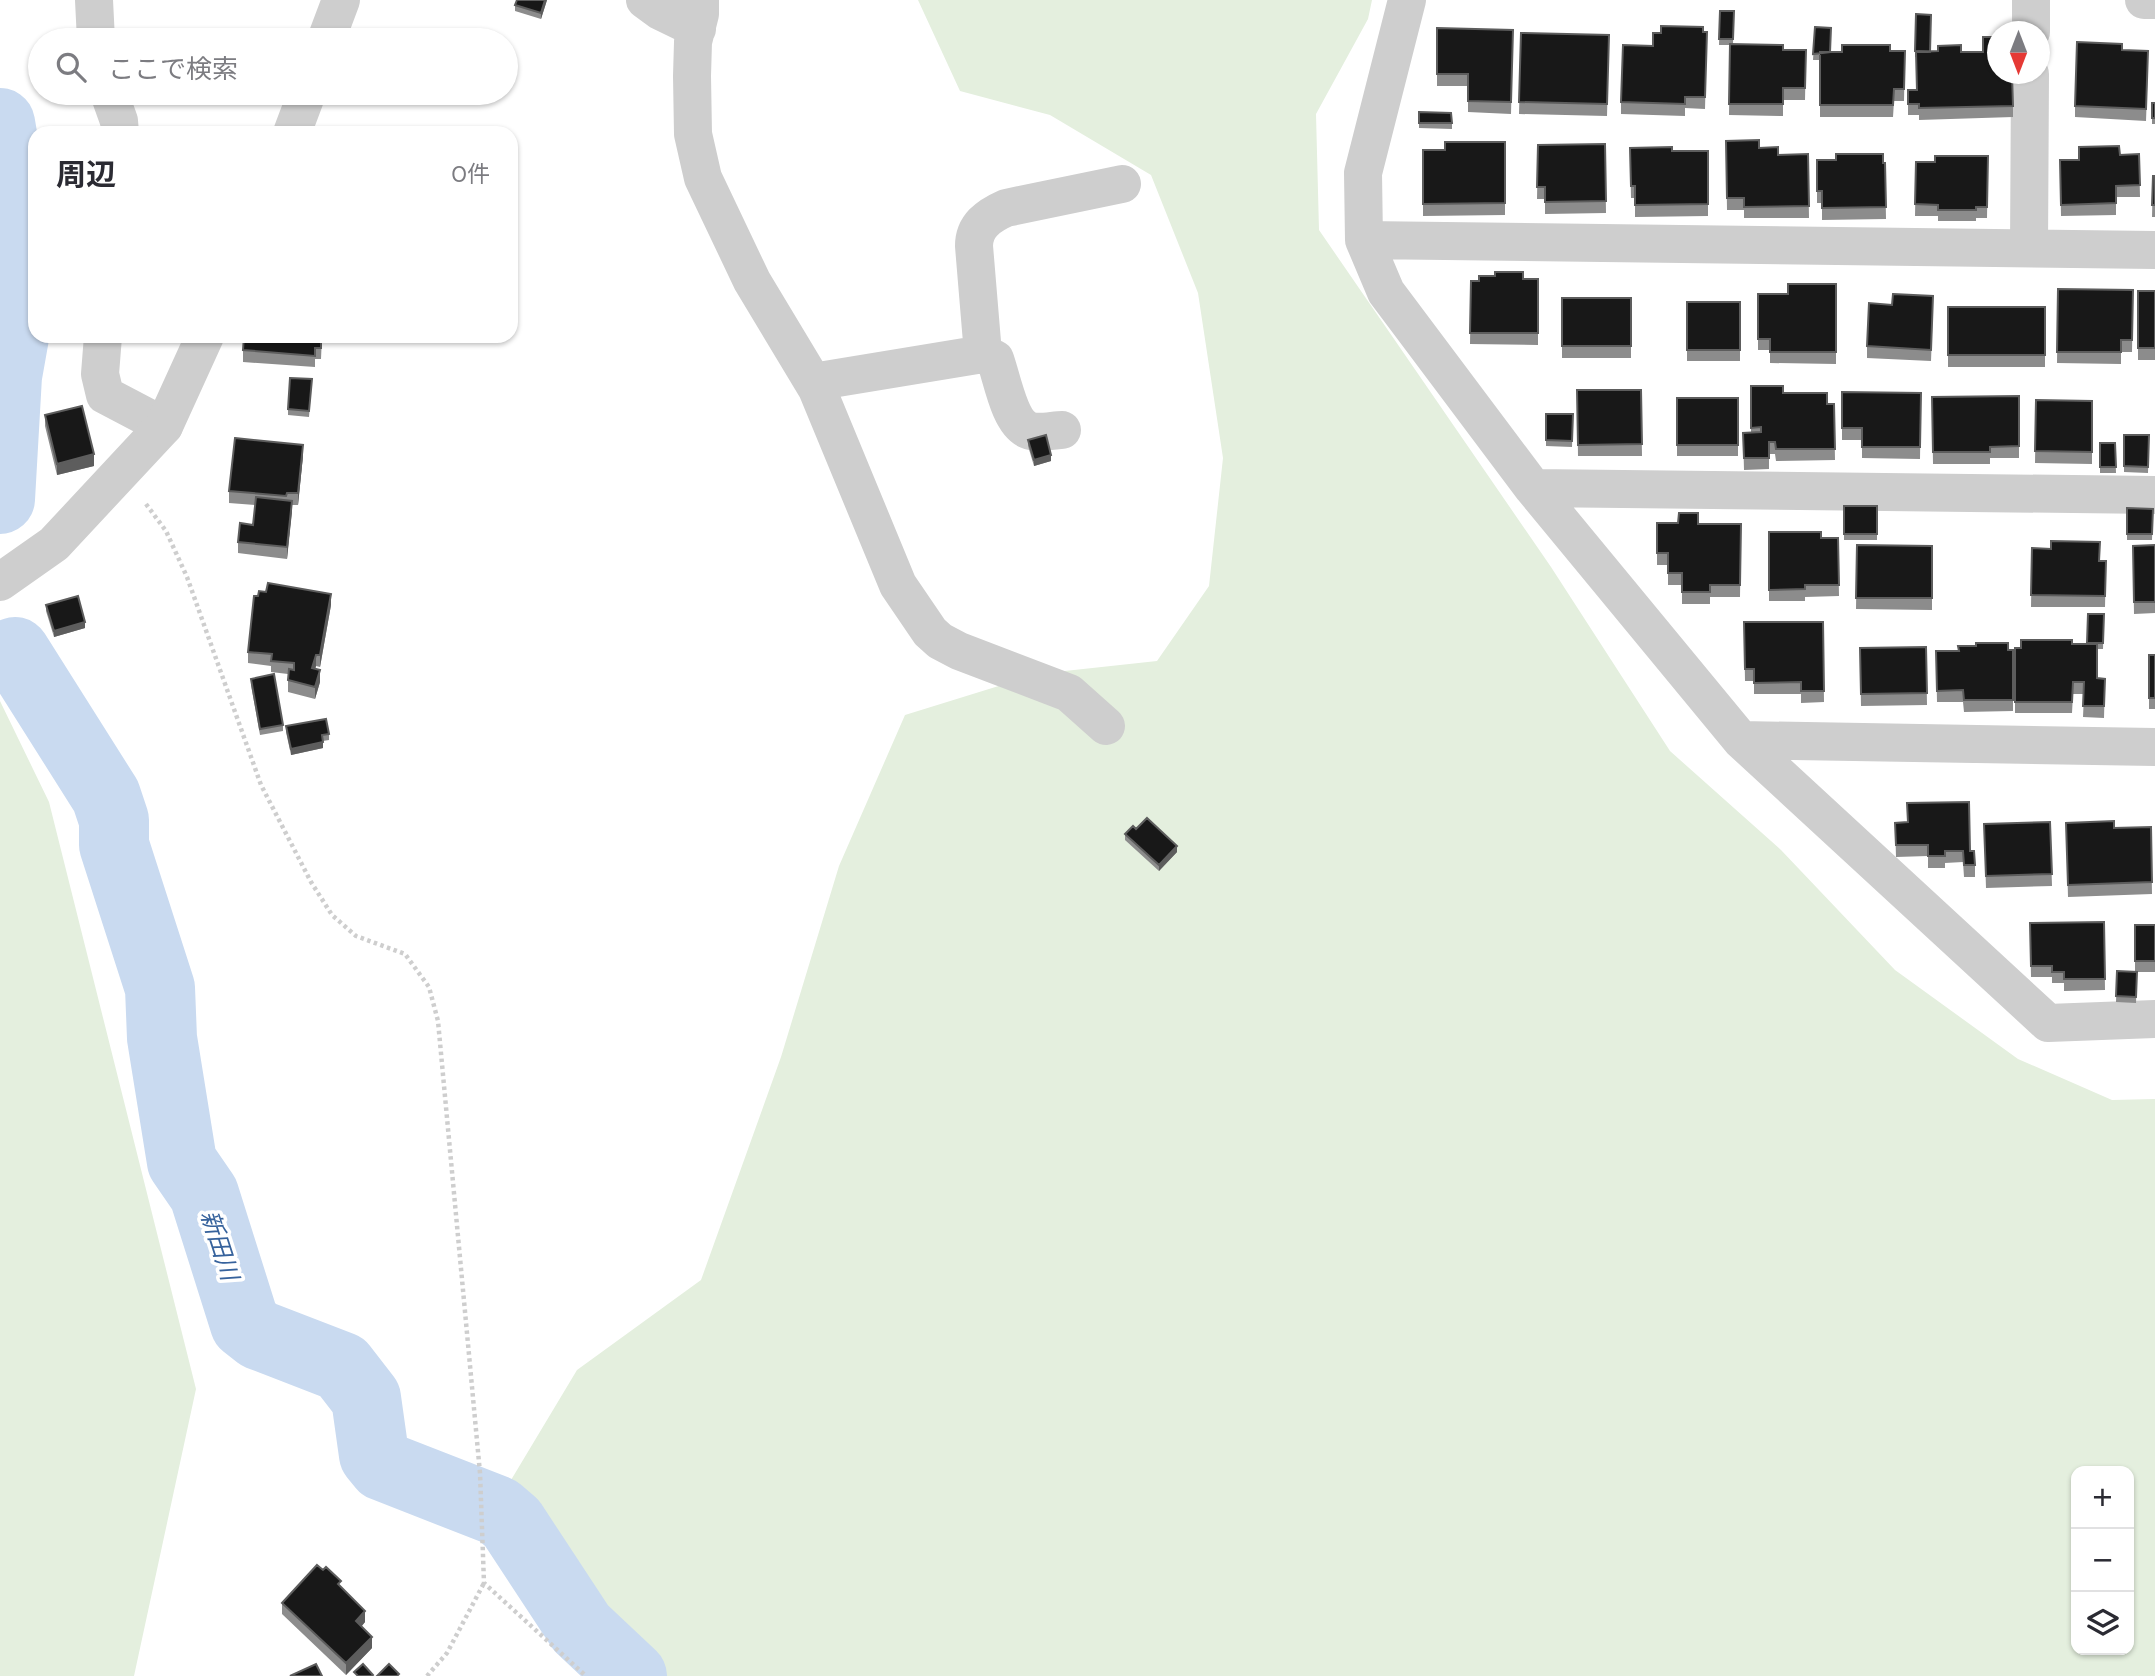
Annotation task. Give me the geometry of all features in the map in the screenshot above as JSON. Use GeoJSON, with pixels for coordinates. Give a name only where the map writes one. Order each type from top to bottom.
{"type":"FeatureCollection","features":[{"type":"Feature","properties":{"kind":"street"},"geometry":{"type":"LineString","coordinates":[[94,0],[95,28]]}},
{"type":"Feature","properties":{"kind":"street"},"geometry":{"type":"LineString","coordinates":[[330,28],[341,0]]}},
{"type":"Feature","properties":{"kind":"street"},"geometry":{"type":"LineString","coordinates":[[645,0],[660,11],[698,14],[693,42],[693,134],[703,178],[752,281],[813,382],[898,585],[930,632],[940,641],[959,651],[1069,693],[1106,726]]}},
{"type":"Feature","properties":{"kind":"street"},"geometry":{"type":"LineString","coordinates":[[1407,0],[1363,173],[1364,240],[1385,292],[1533,488],[1741,740],[2048,1023],[2155,1019]]}},
{"type":"Feature","properties":{"kind":"street"},"geometry":{"type":"LineString","coordinates":[[2031,0],[2031,21]]}},
{"type":"Feature","properties":{"kind":"street"},"geometry":{"type":"LineString","coordinates":[[2144,0],[2155,0]]}},
{"type":"Feature","properties":{"kind":"street"},"geometry":{"type":"LineString","coordinates":[[2029,247],[2030,84]]}},
{"type":"Feature","properties":{"kind":"street"},"geometry":{"type":"LineString","coordinates":[[113,105],[119,126]]}},
{"type":"Feature","properties":{"kind":"street"},"geometry":{"type":"LineString","coordinates":[[295,126],[302,105]]}},
{"type":"Feature","properties":{"kind":"street"},"geometry":{"type":"LineString","coordinates":[[983,354],[974,246],[974,235],[981,225],[993,214],[1006,208],[1122,184]]}},
{"type":"Feature","properties":{"kind":"street"},"geometry":{"type":"LineString","coordinates":[[1364,240],[2155,250]]}},
{"type":"Feature","properties":{"kind":"street"},"geometry":{"type":"LineString","coordinates":[[102,343],[100,374],[105,395],[164,426]]}},
{"type":"Feature","properties":{"kind":"street"},"geometry":{"type":"LineString","coordinates":[[0,582],[54,544],[164,426],[202,343]]}},
{"type":"Feature","properties":{"kind":"street"},"geometry":{"type":"LineString","coordinates":[[813,382],[983,354],[995,359],[1016,421],[1032,431],[1062,430]]}},
{"type":"Feature","properties":{"kind":"street"},"geometry":{"type":"LineString","coordinates":[[1533,488],[2155,495]]}},
{"type":"Feature","properties":{"kind":"street"},"geometry":{"type":"LineString","coordinates":[[1741,740],[2155,747]]}},
{"type":"Feature","properties":{"kind":"path"},"geometry":{"type":"LineString","coordinates":[[120,471],[166,531],[187,577],[261,785],[311,882],[332,915],[356,936],[405,954],[429,987],[438,1021],[480,1491],[484,1583],[447,1653],[427,1676]]}},
{"type":"Feature","properties":{"kind":"path"},"geometry":{"type":"LineString","coordinates":[[484,1583],[586,1676]]}},
{"type":"Feature","properties":{"kind":"green space"},"geometry":{"type":"Polygon","coordinates":[[[918,0],[1372,0],[1368,19],[1316,114],[1319,230],[1551,567],[1670,751],[1781,850],[1895,970],[2018,1059],[2112,1100],[2155,1099],[2155,1676],[658,1676],[555,1554],[511,1480],[577,1370],[701,1280],[781,1057],[839,866],[905,715],[1037,674],[1157,661],[1209,586],[1223,458],[1198,293],[1151,175],[1050,115],[960,91],[918,0]]]}},
{"type":"Feature","properties":{"kind":"green space"},"geometry":{"type":"Polygon","coordinates":[[[0,701],[49,802],[196,1389],[134,1676],[0,1676],[0,701]]]}},
{"type":"Feature","properties":{"kind":"building"},"geometry":{"type":"Polygon","coordinates":[[[517,0],[545,0],[541,13],[515,5],[517,0]]]}},
{"type":"Feature","properties":{"kind":"building"},"geometry":{"type":"Polygon","coordinates":[[[1720,11],[1734,11],[1733,39],[1719,39],[1720,11]]]}},
{"type":"Feature","properties":{"kind":"building"},"geometry":{"type":"Polygon","coordinates":[[[1916,14],[1931,15],[1930,52],[1915,51],[1916,14]]]}},
{"type":"Feature","properties":{"kind":"building"},"geometry":{"type":"Polygon","coordinates":[[[1661,26],[1703,27],[1703,32],[1707,32],[1705,97],[1685,97],[1685,104],[1621,102],[1623,45],[1653,46],[1653,33],[1661,33],[1661,26]]]}},
{"type":"Feature","properties":{"kind":"building"},"geometry":{"type":"Polygon","coordinates":[[[1815,27],[1831,28],[1830,52],[1813,54],[1815,27]]]}},
{"type":"Feature","properties":{"kind":"building"},"geometry":{"type":"Polygon","coordinates":[[[1437,28],[1513,30],[1511,102],[1468,101],[1468,74],[1437,74],[1437,28]]]}},
{"type":"Feature","properties":{"kind":"building"},"geometry":{"type":"Polygon","coordinates":[[[1521,33],[1609,35],[1607,104],[1519,102],[1521,33]]]}},
{"type":"Feature","properties":{"kind":"building"},"geometry":{"type":"Polygon","coordinates":[[[1983,37],[1987,37],[1987,84],[2012,84],[2013,106],[1919,108],[1919,104],[1908,104],[1908,90],[1917,90],[1916,52],[1938,51],[1938,46],[1961,45],[1961,52],[1983,52],[1983,37]]]}},
{"type":"Feature","properties":{"kind":"building"},"geometry":{"type":"Polygon","coordinates":[[[2077,42],[2122,44],[2122,50],[2148,51],[2146,109],[2075,106],[2077,42]]]}},
{"type":"Feature","properties":{"kind":"building"},"geometry":{"type":"Polygon","coordinates":[[[1730,44],[1783,45],[1783,50],[1806,50],[1805,88],[1783,88],[1783,104],[1729,104],[1730,44]]]}},
{"type":"Feature","properties":{"kind":"building"},"geometry":{"type":"Polygon","coordinates":[[[1842,45],[1890,45],[1890,51],[1905,51],[1904,89],[1894,89],[1893,105],[1820,105],[1820,52],[1842,52],[1842,45]]]}},
{"type":"Feature","properties":{"kind":"building"},"geometry":{"type":"Polygon","coordinates":[[[2152,103],[2155,103],[2155,118],[2152,118],[2152,103]]]}},
{"type":"Feature","properties":{"kind":"building"},"geometry":{"type":"Polygon","coordinates":[[[1419,112],[1451,113],[1452,123],[1419,123],[1419,112]]]}},
{"type":"Feature","properties":{"kind":"building"},"geometry":{"type":"Polygon","coordinates":[[[1759,140],[1759,148],[1778,147],[1778,155],[1808,154],[1809,206],[1744,207],[1744,198],[1727,198],[1726,141],[1759,140]]]}},
{"type":"Feature","properties":{"kind":"building"},"geometry":{"type":"Polygon","coordinates":[[[1445,142],[1505,142],[1505,203],[1423,204],[1423,150],[1445,150],[1445,142]]]}},
{"type":"Feature","properties":{"kind":"building"},"geometry":{"type":"Polygon","coordinates":[[[1605,144],[1606,201],[1545,202],[1545,187],[1537,187],[1538,145],[1605,144]]]}},
{"type":"Feature","properties":{"kind":"building"},"geometry":{"type":"Polygon","coordinates":[[[2119,146],[2120,155],[2139,154],[2140,185],[2116,186],[2116,203],[2061,205],[2060,160],[2079,160],[2079,147],[2119,146]]]}},
{"type":"Feature","properties":{"kind":"building"},"geometry":{"type":"Polygon","coordinates":[[[1672,147],[1672,151],[1708,151],[1708,204],[1635,205],[1635,186],[1631,186],[1630,148],[1672,147]]]}},
{"type":"Feature","properties":{"kind":"building"},"geometry":{"type":"Polygon","coordinates":[[[1836,154],[1883,154],[1886,207],[1822,208],[1822,191],[1817,191],[1817,160],[1836,160],[1836,154]]]}},
{"type":"Feature","properties":{"kind":"building"},"geometry":{"type":"Polygon","coordinates":[[[1935,156],[1988,156],[1987,207],[1976,207],[1976,210],[1938,210],[1938,205],[1915,204],[1916,162],[1935,162],[1935,156]]]}},
{"type":"Feature","properties":{"kind":"building"},"geometry":{"type":"Polygon","coordinates":[[[2155,176],[2155,205],[2152,205],[2155,176]]]}},
{"type":"Feature","properties":{"kind":"building"},"geometry":{"type":"Polygon","coordinates":[[[1495,272],[1523,272],[1523,279],[1538,279],[1538,333],[1470,333],[1471,281],[1479,281],[1479,276],[1495,276],[1495,272]]]}},
{"type":"Feature","properties":{"kind":"building"},"geometry":{"type":"Polygon","coordinates":[[[1788,284],[1836,284],[1836,352],[1770,352],[1770,339],[1758,339],[1758,294],[1788,294],[1788,284]]]}},
{"type":"Feature","properties":{"kind":"building"},"geometry":{"type":"Polygon","coordinates":[[[2058,289],[2133,290],[2132,340],[2121,340],[2121,352],[2057,352],[2058,289]]]}},
{"type":"Feature","properties":{"kind":"building"},"geometry":{"type":"Polygon","coordinates":[[[2138,291],[2155,291],[2155,348],[2138,348],[2138,291]]]}},
{"type":"Feature","properties":{"kind":"building"},"geometry":{"type":"Polygon","coordinates":[[[1893,294],[1933,296],[1931,350],[1867,346],[1869,303],[1892,305],[1893,294]]]}},
{"type":"Feature","properties":{"kind":"building"},"geometry":{"type":"Polygon","coordinates":[[[1562,298],[1631,298],[1631,346],[1562,346],[1562,298]]]}},
{"type":"Feature","properties":{"kind":"building"},"geometry":{"type":"Polygon","coordinates":[[[1687,302],[1740,302],[1740,350],[1687,350],[1687,302]]]}},
{"type":"Feature","properties":{"kind":"building"},"geometry":{"type":"Polygon","coordinates":[[[1948,307],[2045,307],[2045,355],[1948,355],[1948,307]]]}},
{"type":"Feature","properties":{"kind":"building"},"geometry":{"type":"Polygon","coordinates":[[[244,343],[321,343],[321,348],[315,348],[315,356],[243,350],[244,343]]]}},
{"type":"Feature","properties":{"kind":"building"},"geometry":{"type":"Polygon","coordinates":[[[290,378],[312,379],[309,411],[288,409],[290,378]]]}},
{"type":"Feature","properties":{"kind":"building"},"geometry":{"type":"Polygon","coordinates":[[[1751,386],[1783,386],[1783,393],[1827,393],[1827,404],[1834,404],[1835,449],[1776,449],[1775,442],[1769,442],[1769,458],[1744,458],[1743,433],[1761,432],[1761,427],[1751,428],[1751,386]]]}},
{"type":"Feature","properties":{"kind":"building"},"geometry":{"type":"Polygon","coordinates":[[[1577,390],[1641,390],[1642,444],[1578,445],[1577,390]]]}},
{"type":"Feature","properties":{"kind":"building"},"geometry":{"type":"Polygon","coordinates":[[[1842,392],[1921,393],[1920,447],[1862,447],[1862,428],[1842,428],[1842,392]]]}},
{"type":"Feature","properties":{"kind":"building"},"geometry":{"type":"Polygon","coordinates":[[[2019,396],[2019,446],[1990,447],[1990,452],[1933,452],[1932,397],[2019,396]]]}},
{"type":"Feature","properties":{"kind":"building"},"geometry":{"type":"Polygon","coordinates":[[[1677,398],[1738,398],[1738,445],[1677,445],[1677,398]]]}},
{"type":"Feature","properties":{"kind":"building"},"geometry":{"type":"Polygon","coordinates":[[[2036,400],[2092,401],[2092,452],[2035,451],[2036,400]]]}},
{"type":"Feature","properties":{"kind":"building"},"geometry":{"type":"Polygon","coordinates":[[[82,406],[94,454],[57,464],[45,415],[82,406]]]}},
{"type":"Feature","properties":{"kind":"building"},"geometry":{"type":"Polygon","coordinates":[[[1546,414],[1573,414],[1572,441],[1546,440],[1546,414]]]}},
{"type":"Feature","properties":{"kind":"building"},"geometry":{"type":"Polygon","coordinates":[[[1046,435],[1051,455],[1034,460],[1028,440],[1046,435]]]}},
{"type":"Feature","properties":{"kind":"building"},"geometry":{"type":"Polygon","coordinates":[[[2124,435],[2149,435],[2148,467],[2124,466],[2124,435]]]}},
{"type":"Feature","properties":{"kind":"building"},"geometry":{"type":"Polygon","coordinates":[[[235,438],[303,445],[298,493],[287,493],[286,496],[229,491],[235,438]]]}},
{"type":"Feature","properties":{"kind":"building"},"geometry":{"type":"Polygon","coordinates":[[[2100,443],[2115,443],[2116,467],[2100,467],[2100,443]]]}},
{"type":"Feature","properties":{"kind":"building"},"geometry":{"type":"Polygon","coordinates":[[[256,497],[292,501],[287,547],[238,542],[240,523],[253,525],[256,497]]]}},
{"type":"Feature","properties":{"kind":"building"},"geometry":{"type":"Polygon","coordinates":[[[1844,506],[1877,506],[1877,534],[1844,534],[1844,506]]]}},
{"type":"Feature","properties":{"kind":"building"},"geometry":{"type":"Polygon","coordinates":[[[2127,508],[2153,509],[2152,534],[2127,534],[2127,508]]]}},
{"type":"Feature","properties":{"kind":"building"},"geometry":{"type":"Polygon","coordinates":[[[1679,513],[1698,513],[1698,524],[1741,524],[1740,585],[1710,585],[1710,592],[1682,592],[1682,573],[1668,573],[1668,553],[1657,553],[1657,523],[1678,523],[1679,513]]]}},
{"type":"Feature","properties":{"kind":"building"},"geometry":{"type":"Polygon","coordinates":[[[1769,532],[1821,532],[1821,538],[1838,538],[1839,585],[1805,585],[1805,589],[1769,590],[1769,532]]]}},
{"type":"Feature","properties":{"kind":"building"},"geometry":{"type":"Polygon","coordinates":[[[2051,541],[2100,542],[2099,561],[2106,561],[2105,596],[2031,595],[2032,548],[2051,549],[2051,541]]]}},
{"type":"Feature","properties":{"kind":"building"},"geometry":{"type":"Polygon","coordinates":[[[1857,545],[1932,546],[1932,598],[1856,598],[1857,545]]]}},
{"type":"Feature","properties":{"kind":"building"},"geometry":{"type":"Polygon","coordinates":[[[2155,545],[2155,602],[2134,602],[2133,546],[2155,545]]]}},
{"type":"Feature","properties":{"kind":"building"},"geometry":{"type":"Polygon","coordinates":[[[268,583],[331,594],[320,655],[316,655],[312,668],[320,670],[315,687],[288,680],[289,669],[294,670],[294,663],[271,661],[272,654],[248,652],[254,596],[258,596],[259,591],[266,592],[268,583]]]}},
{"type":"Feature","properties":{"kind":"building"},"geometry":{"type":"Polygon","coordinates":[[[78,596],[85,622],[54,631],[46,605],[78,596]]]}},
{"type":"Feature","properties":{"kind":"building"},"geometry":{"type":"Polygon","coordinates":[[[2088,614],[2104,614],[2103,643],[2087,643],[2088,614]]]}},
{"type":"Feature","properties":{"kind":"building"},"geometry":{"type":"Polygon","coordinates":[[[1744,622],[1823,622],[1824,691],[1801,691],[1801,682],[1754,683],[1754,669],[1745,669],[1744,622]]]}},
{"type":"Feature","properties":{"kind":"building"},"geometry":{"type":"Polygon","coordinates":[[[2021,640],[2072,640],[2072,644],[2097,644],[2097,678],[2105,679],[2104,706],[2083,706],[2084,682],[2073,682],[2072,702],[2015,702],[2015,648],[2021,648],[2021,640]]]}},
{"type":"Feature","properties":{"kind":"building"},"geometry":{"type":"Polygon","coordinates":[[[1976,643],[2008,643],[2008,650],[2013,650],[2013,700],[1964,700],[1963,690],[1937,691],[1936,651],[1959,651],[1958,646],[1976,646],[1976,643]]]}},
{"type":"Feature","properties":{"kind":"building"},"geometry":{"type":"Polygon","coordinates":[[[1926,647],[1927,693],[1861,694],[1860,648],[1926,647]]]}},
{"type":"Feature","properties":{"kind":"building"},"geometry":{"type":"Polygon","coordinates":[[[2149,655],[2155,655],[2155,698],[2149,698],[2149,655]]]}},
{"type":"Feature","properties":{"kind":"building"},"geometry":{"type":"Polygon","coordinates":[[[274,674],[283,725],[260,729],[251,679],[274,674]]]}},
{"type":"Feature","properties":{"kind":"building"},"geometry":{"type":"Polygon","coordinates":[[[326,719],[329,734],[322,735],[323,742],[291,749],[286,726],[326,719]]]}},
{"type":"Feature","properties":{"kind":"building"},"geometry":{"type":"Polygon","coordinates":[[[1969,802],[1970,851],[1974,851],[1975,865],[1964,865],[1963,851],[1945,851],[1945,856],[1928,856],[1928,845],[1896,845],[1895,823],[1908,822],[1907,803],[1969,802]]]}},
{"type":"Feature","properties":{"kind":"building"},"geometry":{"type":"Polygon","coordinates":[[[1147,818],[1177,846],[1159,865],[1125,834],[1133,826],[1136,829],[1147,818]]]}},
{"type":"Feature","properties":{"kind":"building"},"geometry":{"type":"Polygon","coordinates":[[[2114,821],[2114,828],[2151,827],[2152,882],[2068,885],[2066,823],[2114,821]]]}},
{"type":"Feature","properties":{"kind":"building"},"geometry":{"type":"Polygon","coordinates":[[[2050,822],[2052,874],[1986,876],[1984,824],[2050,822]]]}},
{"type":"Feature","properties":{"kind":"building"},"geometry":{"type":"Polygon","coordinates":[[[2104,922],[2105,979],[2064,979],[2064,972],[2052,972],[2052,966],[2031,966],[2030,923],[2104,922]]]}},
{"type":"Feature","properties":{"kind":"building"},"geometry":{"type":"Polygon","coordinates":[[[2135,925],[2155,925],[2155,961],[2135,961],[2135,925]]]}},
{"type":"Feature","properties":{"kind":"building"},"geometry":{"type":"Polygon","coordinates":[[[2117,971],[2137,972],[2136,997],[2116,996],[2117,971]]]}},
{"type":"Feature","properties":{"kind":"building"},"geometry":{"type":"Polygon","coordinates":[[[317,1565],[323,1570],[326,1567],[341,1581],[338,1584],[365,1611],[356,1621],[372,1637],[346,1663],[282,1603],[317,1565]]]}},
{"type":"Feature","properties":{"kind":"building"},"geometry":{"type":"Polygon","coordinates":[[[316,1664],[322,1676],[290,1676],[316,1664]]]}},
{"type":"Feature","properties":{"kind":"building"},"geometry":{"type":"Polygon","coordinates":[[[363,1664],[372,1676],[358,1676],[354,1672],[363,1664]]]}},
{"type":"Feature","properties":{"kind":"building"},"geometry":{"type":"Polygon","coordinates":[[[389,1664],[399,1674],[377,1676],[389,1664]]]}},
{"type":"Feature","properties":{"kind":"waterway","name":"新田川"},"geometry":{"type":"LineString","coordinates":[[0,123],[16,216],[15,331],[7,376],[0,499]]}},
{"type":"Feature","properties":{"kind":"waterway","name":"新田川"},"geometry":{"type":"LineString","coordinates":[[15,652],[106,796],[114,820],[114,845],[160,988],[162,1038],[182,1162],[204,1194],[245,1324],[259,1335],[342,1367],[366,1398],[374,1455],[383,1466],[498,1511],[512,1523],[581,1628],[632,1676]]}}]}
